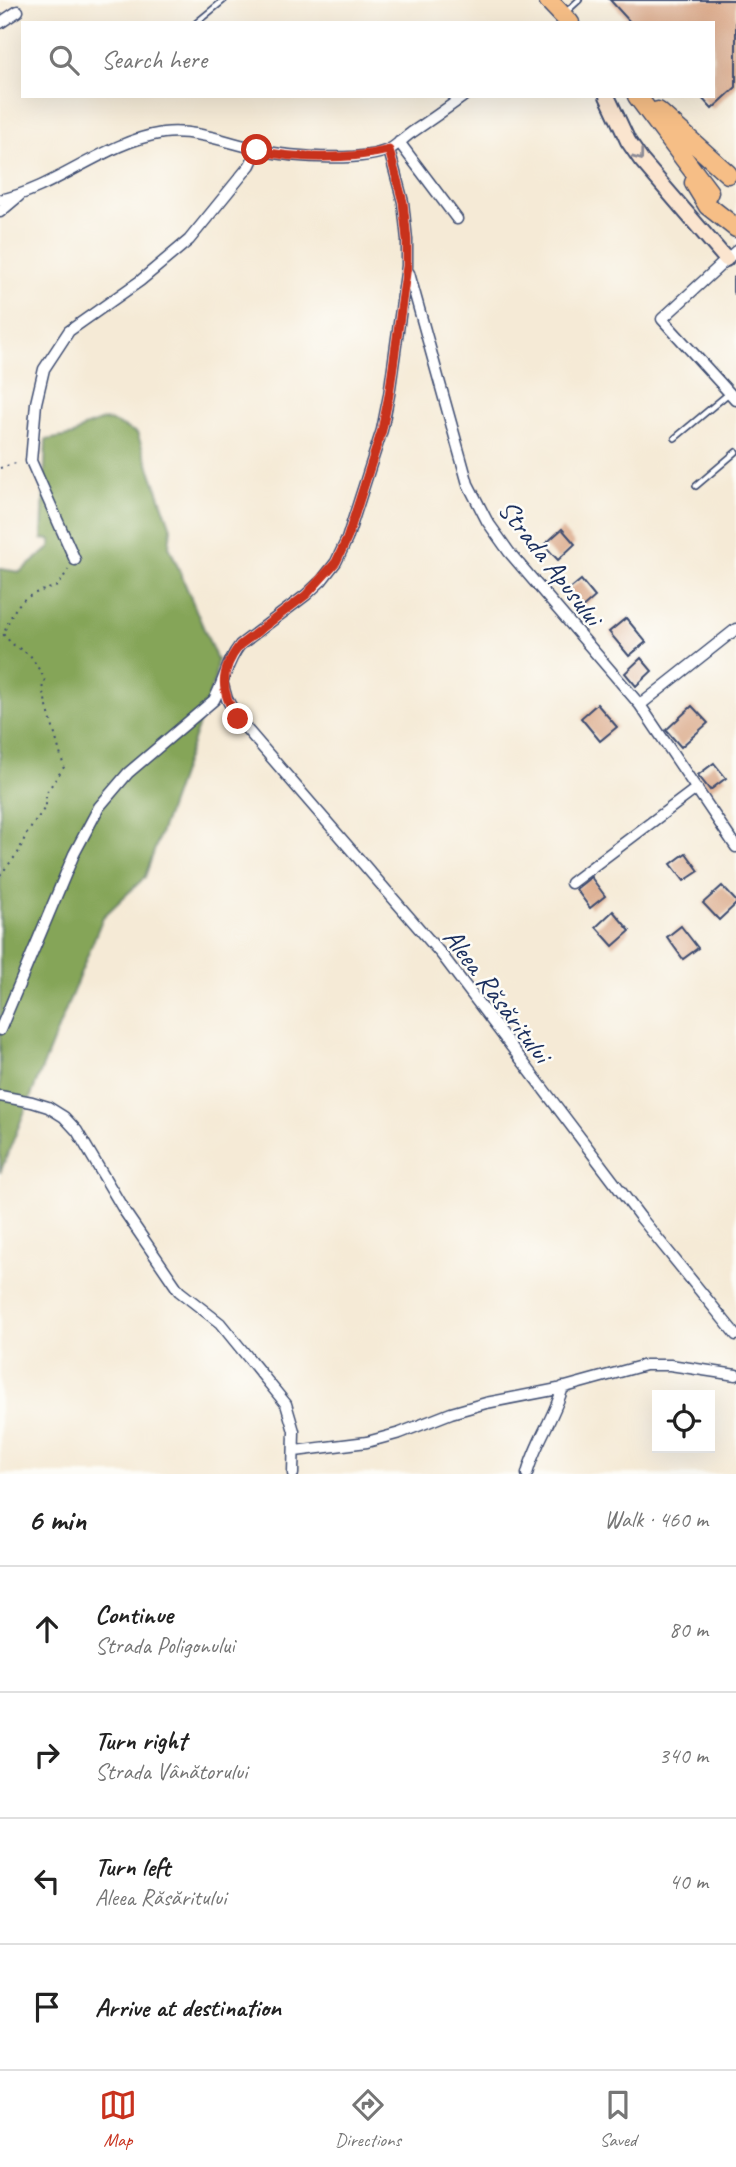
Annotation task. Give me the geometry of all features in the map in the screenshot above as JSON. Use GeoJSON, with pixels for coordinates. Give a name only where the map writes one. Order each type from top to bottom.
{"type":"FeatureCollection","features":[{"type":"Feature","properties":{"kind":"highway"},"geometry":{"type":"LineString","coordinates":[[548,0],[562,20]]}},
{"type":"Feature","properties":{"kind":"highway"},"geometry":{"type":"LineString","coordinates":[[638,98],[709,192],[712,202],[732,212]]}},
{"type":"Feature","properties":{"kind":"highway"},"geometry":{"type":"LineString","coordinates":[[644,98],[694,146],[734,173]]}},
{"type":"Feature","properties":{"kind":"highway"},"geometry":{"type":"LineString","coordinates":[[665,135],[708,206],[736,228]]}},
{"type":"Feature","properties":{"kind":"highway"},"geometry":{"type":"LineString","coordinates":[[709,192],[716,178],[734,173]]}},
{"type":"Feature","properties":{"kind":"street"},"geometry":{"type":"LineString","coordinates":[[0,23],[18,11]]}},
{"type":"Feature","properties":{"kind":"street"},"geometry":{"type":"LineString","coordinates":[[0,212],[19,196],[144,136],[167,132],[192,134],[257,150],[313,156],[368,155],[389,150],[461,98]]}},
{"type":"Feature","properties":{"kind":"street"},"geometry":{"type":"LineString","coordinates":[[608,98],[628,141],[641,160],[731,255],[662,319],[733,397]]}},
{"type":"Feature","properties":{"kind":"street"},"geometry":{"type":"LineString","coordinates":[[399,142],[457,219]]}},
{"type":"Feature","properties":{"kind":"street"},"geometry":{"type":"LineString","coordinates":[[75,560],[31,460],[36,403],[44,369],[69,331],[140,281],[189,240],[250,165],[257,150]]}},
{"type":"Feature","properties":{"kind":"street"},"geometry":{"type":"LineString","coordinates":[[0,1030],[74,854],[99,807],[128,773],[214,700],[223,685],[232,656],[240,645],[322,580],[336,562],[347,539],[386,414],[407,266],[404,210],[389,150]]}},
{"type":"Feature","properties":{"kind":"street"},"geometry":{"type":"LineString","coordinates":[[0,200],[19,196]]}},
{"type":"Feature","properties":{"kind":"street","name":"Strada Apusului"},"geometry":{"type":"LineString","coordinates":[[407,266],[468,484],[487,521],[509,552],[640,705],[736,847]]}},
{"type":"Feature","properties":{"kind":"street"},"geometry":{"type":"LineString","coordinates":[[640,705],[736,629]]}},
{"type":"Feature","properties":{"kind":"street","name":"Aleea Răsăritului"},"geometry":{"type":"LineString","coordinates":[[223,685],[238,719],[442,955],[633,1208],[736,1335]]}},
{"type":"Feature","properties":{"kind":"street"},"geometry":{"type":"LineString","coordinates":[[571,883],[697,788]]}},
{"type":"Feature","properties":{"kind":"street"},"geometry":{"type":"LineString","coordinates":[[0,1096],[48,1107],[64,1117],[77,1131],[125,1212],[179,1291],[220,1323],[286,1404],[294,1431],[293,1474]]}},
{"type":"Feature","properties":{"kind":"street"},"geometry":{"type":"LineString","coordinates":[[295,1451],[367,1442],[486,1403],[563,1387],[645,1365],[670,1365],[736,1375]]}},
{"type":"Feature","properties":{"kind":"street"},"geometry":{"type":"LineString","coordinates":[[527,1474],[558,1405],[563,1387]]}},
{"type":"Feature","properties":{"kind":"lane"},"geometry":{"type":"LineString","coordinates":[[198,21],[224,0]]}},
{"type":"Feature","properties":{"kind":"lane"},"geometry":{"type":"LineString","coordinates":[[562,20],[579,0]]}},
{"type":"Feature","properties":{"kind":"lane"},"geometry":{"type":"LineString","coordinates":[[736,279],[736,291]]}},
{"type":"Feature","properties":{"kind":"lane"},"geometry":{"type":"LineString","coordinates":[[675,438],[733,397]]}},
{"type":"Feature","properties":{"kind":"lane"},"geometry":{"type":"LineString","coordinates":[[696,486],[736,452]]}},
{"type":"Feature","properties":{"kind":"path"},"geometry":{"type":"LineString","coordinates":[[0,468],[31,460]]}},
{"type":"Feature","properties":{"kind":"path"},"geometry":{"type":"LineString","coordinates":[[0,875],[18,853],[26,835],[46,806],[46,793],[64,767],[42,689],[45,679],[30,655],[12,644],[3,634],[16,605],[34,592],[58,586],[75,560]]}},
{"type":"Feature","properties":{"kind":"green space"},"geometry":{"type":"Polygon","coordinates":[[[103,420],[137,433],[171,528],[169,546],[217,660],[215,678],[145,877],[103,917],[0,1173],[0,569],[20,572],[50,548],[51,540],[42,539],[46,440],[74,435],[84,427],[103,420]]]}},
{"type":"Feature","properties":{"kind":"building"},"geometry":{"type":"Polygon","coordinates":[[[610,0],[736,0],[736,87],[712,109],[702,98],[715,98],[715,21],[629,21],[610,0]]]}},
{"type":"Feature","properties":{"kind":"building"},"geometry":{"type":"Polygon","coordinates":[[[562,529],[575,544],[558,560],[544,545],[562,529]]]}},
{"type":"Feature","properties":{"kind":"building"},"geometry":{"type":"Polygon","coordinates":[[[581,580],[595,597],[580,610],[565,593],[581,580]]]}},
{"type":"Feature","properties":{"kind":"building"},"geometry":{"type":"Polygon","coordinates":[[[626,618],[646,642],[629,656],[609,632],[626,618]]]}},
{"type":"Feature","properties":{"kind":"building"},"geometry":{"type":"Polygon","coordinates":[[[641,658],[652,671],[636,686],[625,673],[641,658]]]}},
{"type":"Feature","properties":{"kind":"building"},"geometry":{"type":"Polygon","coordinates":[[[597,704],[617,727],[600,741],[581,718],[597,704]]]}},
{"type":"Feature","properties":{"kind":"building"},"geometry":{"type":"Polygon","coordinates":[[[692,706],[708,723],[681,747],[666,730],[692,706]]]}},
{"type":"Feature","properties":{"kind":"building"},"geometry":{"type":"Polygon","coordinates":[[[714,763],[726,778],[710,790],[698,775],[714,763]]]}},
{"type":"Feature","properties":{"kind":"building"},"geometry":{"type":"Polygon","coordinates":[[[686,853],[699,871],[684,881],[671,864],[686,853]]]}},
{"type":"Feature","properties":{"kind":"building"},"geometry":{"type":"Polygon","coordinates":[[[591,877],[605,896],[590,908],[576,889],[591,877]]]}},
{"type":"Feature","properties":{"kind":"building"},"geometry":{"type":"Polygon","coordinates":[[[722,886],[736,904],[719,920],[703,903],[722,886]]]}},
{"type":"Feature","properties":{"kind":"building"},"geometry":{"type":"Polygon","coordinates":[[[613,911],[630,931],[613,946],[596,927],[613,911]]]}},
{"type":"Feature","properties":{"kind":"building"},"geometry":{"type":"Polygon","coordinates":[[[681,926],[698,948],[683,959],[667,937],[681,926]]]}},
{"type":"Feature","properties":{"kind":"route"},"geometry":{"type":"LineString","coordinates":[[238,719],[223,685],[232,656],[240,645],[322,580],[336,562],[347,539],[386,414],[407,266],[403,202],[389,150],[345,157],[257,150]]}}]}
